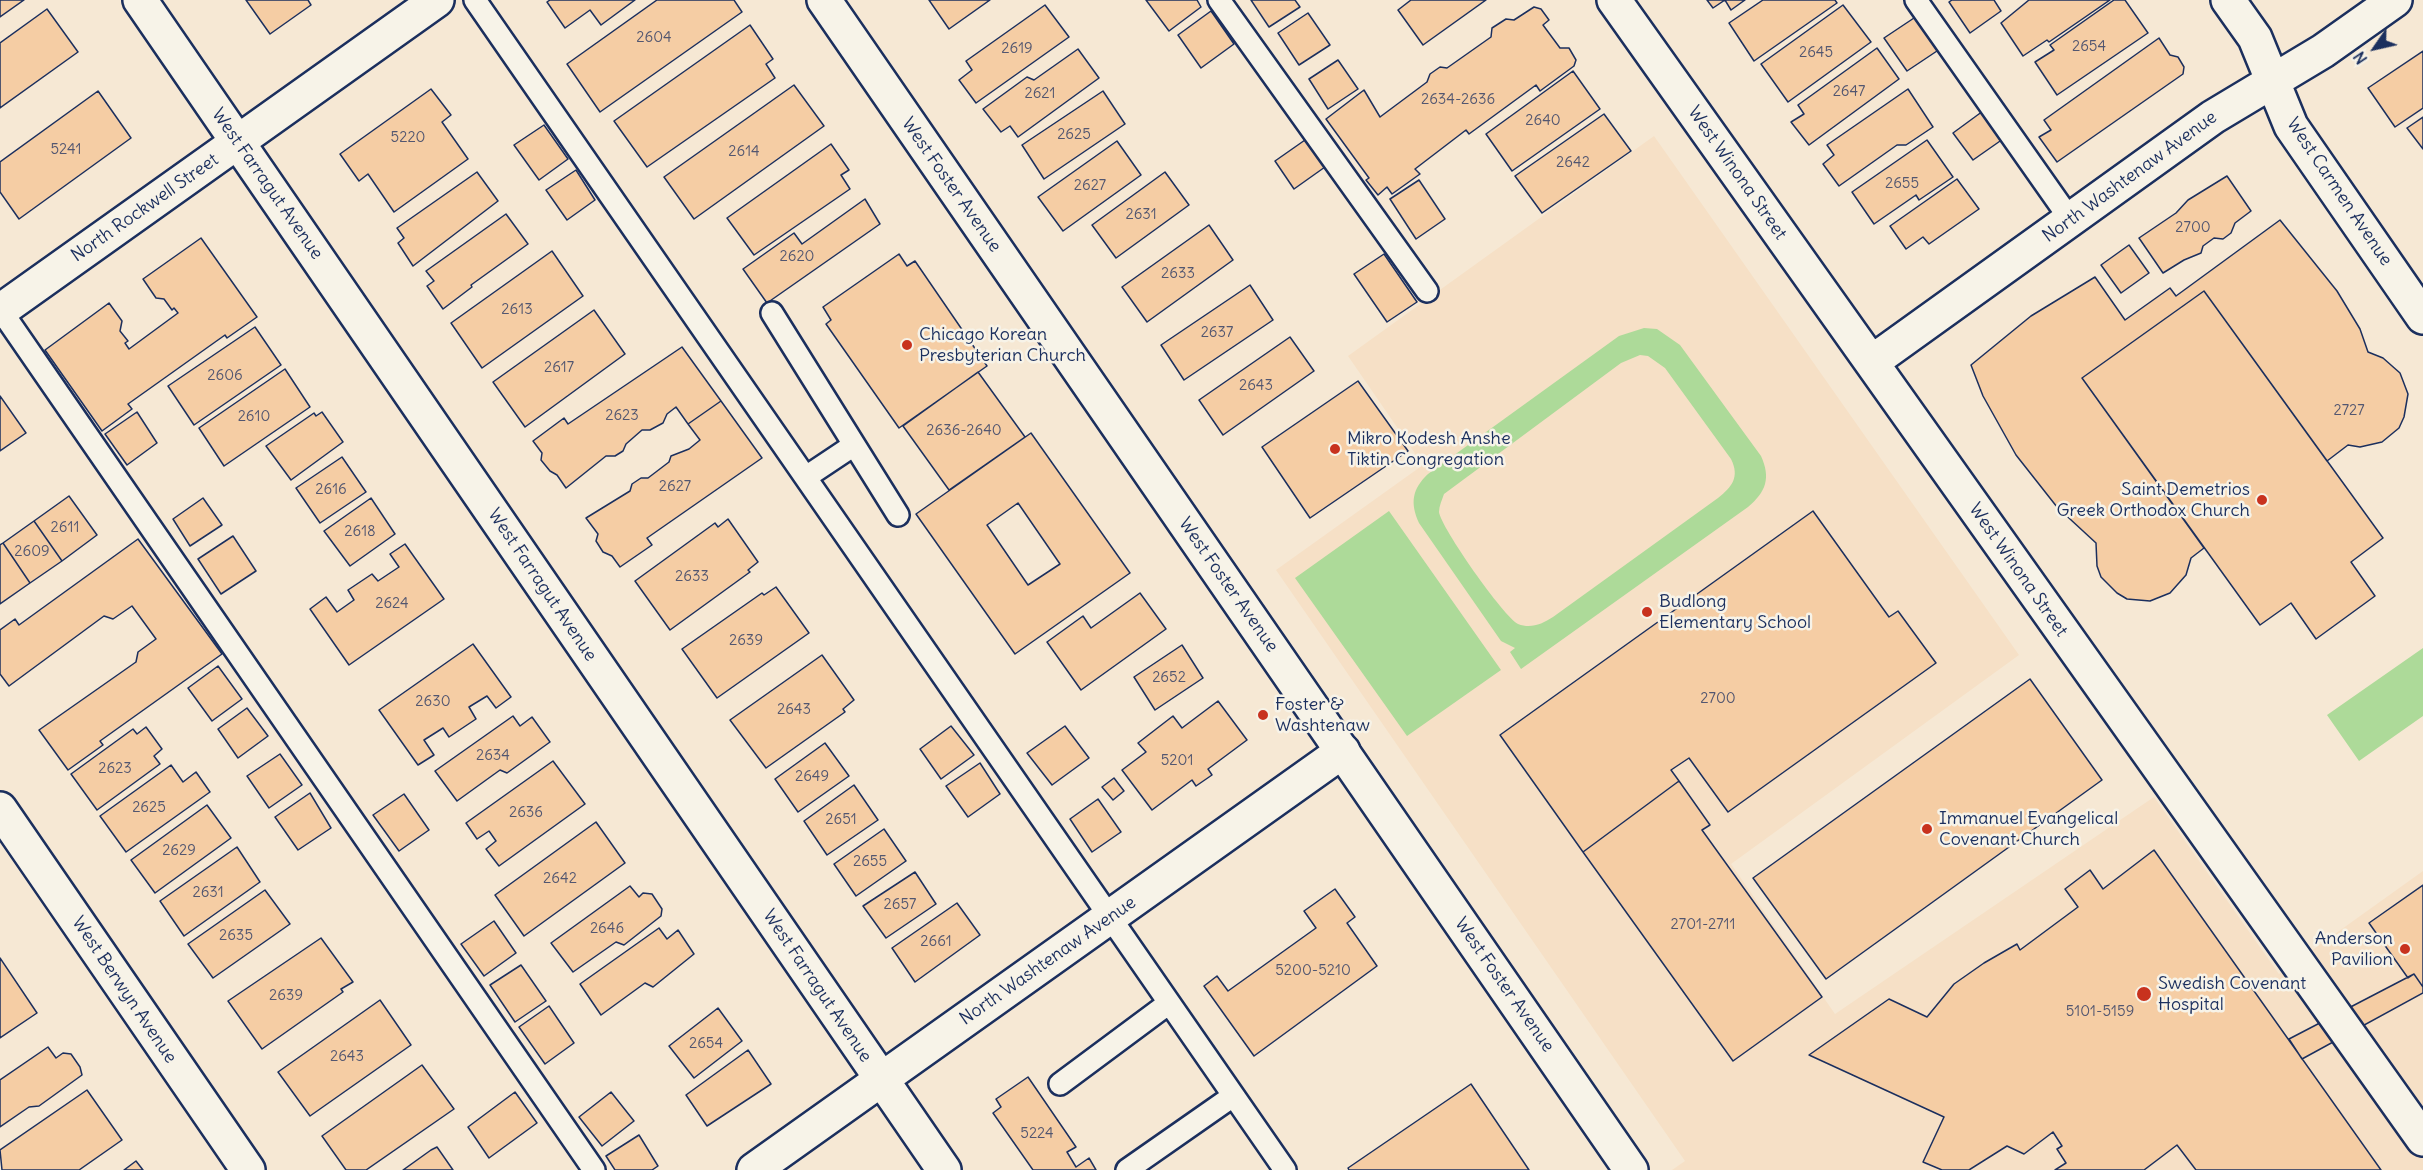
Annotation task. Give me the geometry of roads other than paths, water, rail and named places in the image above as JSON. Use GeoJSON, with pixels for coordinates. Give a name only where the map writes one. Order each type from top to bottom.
{"type":"FeatureCollection","features":[{"type":"Feature","properties":{"kind":"street","name":"West Farragut Avenue"},"geometry":{"type":"LineString","coordinates":[[140,0],[944,1170]]}},
{"type":"Feature","properties":{"kind":"street","name":"North Rockwell Street"},"geometry":{"type":"LineString","coordinates":[[0,310],[437,0]]}},
{"type":"Feature","properties":{"kind":"street","name":"West Foster Avenue"},"geometry":{"type":"LineString","coordinates":[[824,0],[1631,1170]]}},
{"type":"Feature","properties":{"kind":"street","name":"West Winona Street"},"geometry":{"type":"LineString","coordinates":[[1614,0],[2423,1139]]}},
{"type":"Feature","properties":{"kind":"street","name":"West Carmen Avenue"},"geometry":{"type":"LineString","coordinates":[[2228,0],[2255,38],[2292,126],[2423,317]]}},
{"type":"Feature","properties":{"kind":"street","name":"North Washtenaw Avenue"},"geometry":{"type":"LineString","coordinates":[[1872,362],[2213,117],[2271,80],[2323,51],[2395,0]]}},
{"type":"Feature","properties":{"kind":"street","name":"North Washtenaw Avenue"},"geometry":{"type":"LineString","coordinates":[[754,1170],[1343,751]]}},
{"type":"Feature","properties":{"kind":"street","name":"West Berwyn Avenue"},"geometry":{"type":"LineString","coordinates":[[0,809],[248,1170]]}},
{"type":"Feature","properties":{"kind":"lane"},"geometry":{"type":"LineString","coordinates":[[475,0],[1285,1170]]}},
{"type":"Feature","properties":{"kind":"lane"},"geometry":{"type":"LineString","coordinates":[[1220,0],[1427,291]]}},
{"type":"Feature","properties":{"kind":"lane"},"geometry":{"type":"LineString","coordinates":[[1916,0],[2070,219]]}},
{"type":"Feature","properties":{"kind":"lane"},"geometry":{"type":"LineString","coordinates":[[0,310],[594,1170]]}},
{"type":"Feature","properties":{"kind":"lane"},"geometry":{"type":"LineString","coordinates":[[772,313],[898,515]]}},
{"type":"Feature","properties":{"kind":"lane"},"geometry":{"type":"LineString","coordinates":[[806,477],[854,445]]}},
{"type":"Feature","properties":{"kind":"lane"},"geometry":{"type":"LineString","coordinates":[[1060,1084],[1169,1003]]}},
{"type":"Feature","properties":{"kind":"lane"},"geometry":{"type":"LineString","coordinates":[[1127,1170],[1233,1095]]}},
{"type":"Feature","properties":{"kind":"place","name":"Chicago Korean Presbyterian Church"},"geometry":{"type":"Point","coordinates":[907,345]}},
{"type":"Feature","properties":{"kind":"place","name":"Mikro Kodesh Anshe Tiktin Congregation"},"geometry":{"type":"Point","coordinates":[1335,449]}},
{"type":"Feature","properties":{"kind":"place","name":"Saint Demetrios Greek Orthodox Church"},"geometry":{"type":"Point","coordinates":[2262,500]}},
{"type":"Feature","properties":{"kind":"place","name":"Budlong Elementary School"},"geometry":{"type":"Point","coordinates":[1647,612]}},
{"type":"Feature","properties":{"kind":"place","name":"Foster & Washtenaw"},"geometry":{"type":"Point","coordinates":[1263,715]}},
{"type":"Feature","properties":{"kind":"place","name":"Immanuel Evangelical Covenant Church"},"geometry":{"type":"Point","coordinates":[1927,829]}},
{"type":"Feature","properties":{"kind":"place","name":"Anderson Pavilion"},"geometry":{"type":"Point","coordinates":[2405,949]}},
{"type":"Feature","properties":{"kind":"place","name":"Swedish Covenant Hospital"},"geometry":{"type":"Point","coordinates":[2144,994]}}]}
